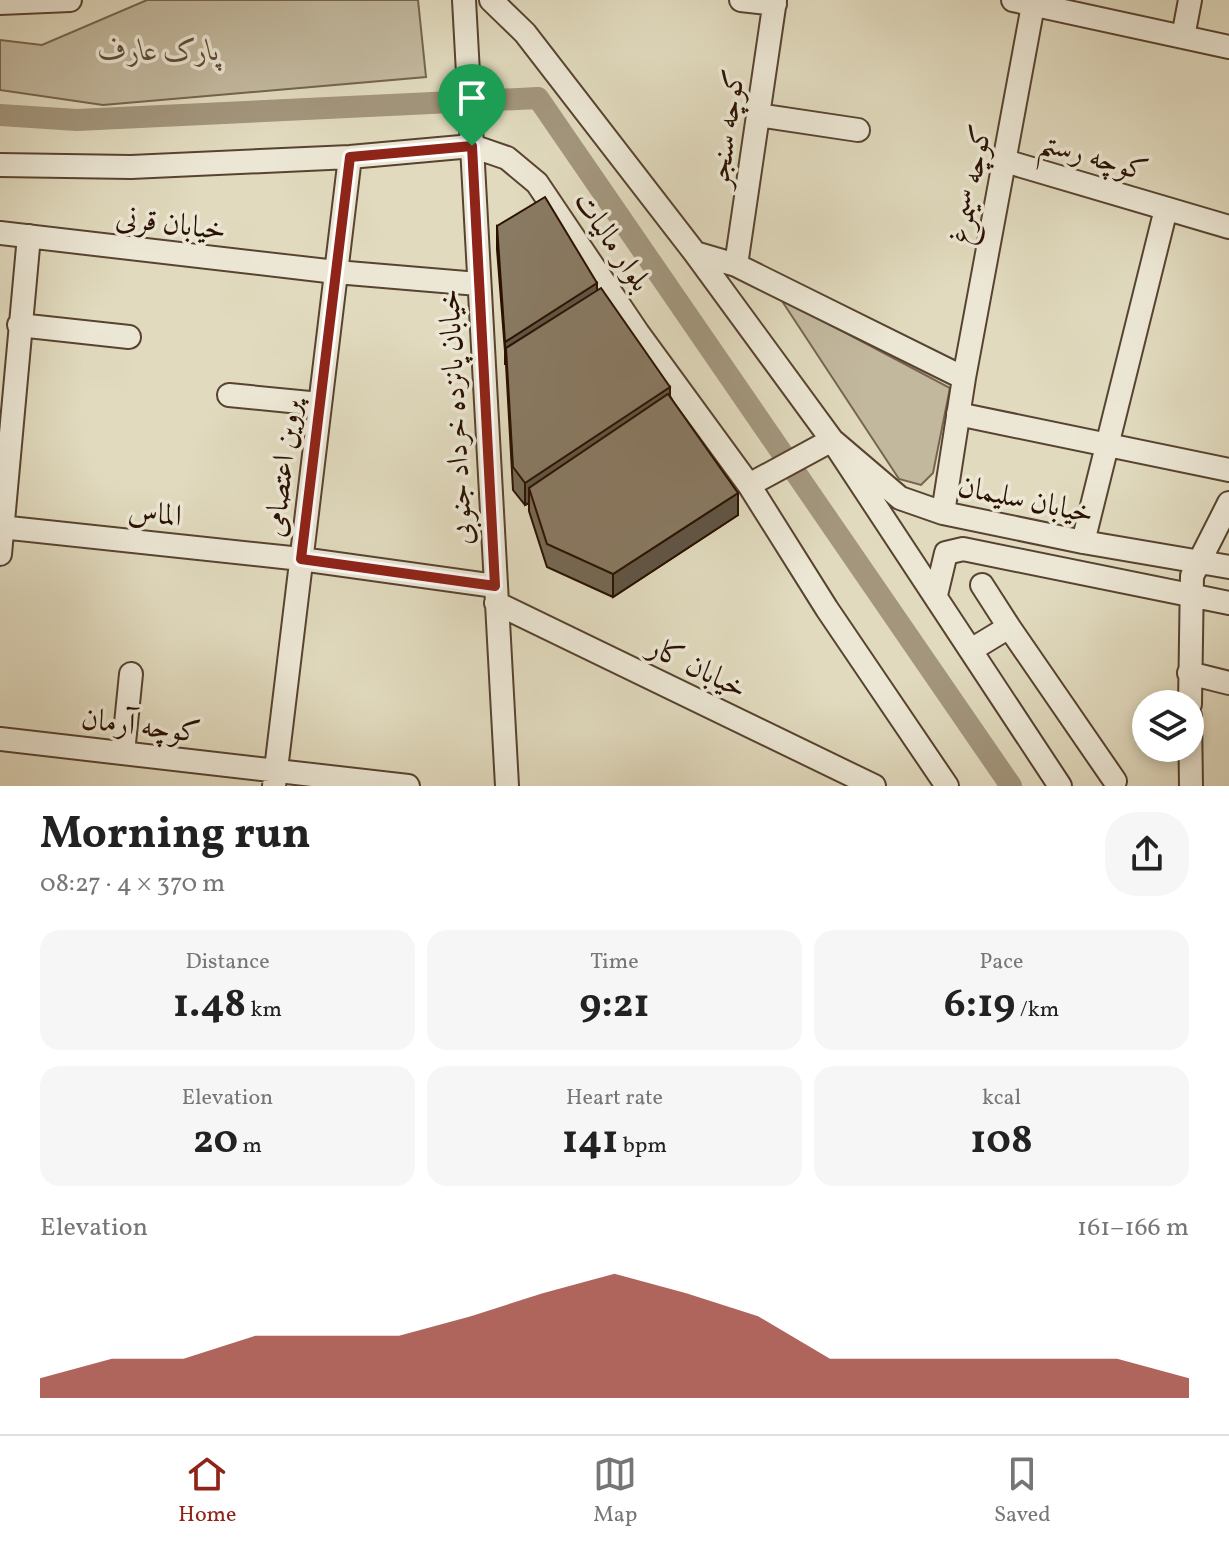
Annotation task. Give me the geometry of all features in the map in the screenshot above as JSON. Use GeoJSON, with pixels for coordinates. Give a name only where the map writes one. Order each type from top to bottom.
{"type":"FeatureCollection","features":[{"type":"Feature","properties":{"kind":"street","name":"خیابان پانزده خرداد جنوبی"},"geometry":{"type":"LineString","coordinates":[[464,0],[507,786]]}},
{"type":"Feature","properties":{"kind":"street","name":"بلوار مالیات"},"geometry":{"type":"LineString","coordinates":[[491,0],[525,33],[695,253],[832,440],[1060,786]]}},
{"type":"Feature","properties":{"kind":"street"},"geometry":{"type":"LineString","coordinates":[[741,0],[775,2]]}},
{"type":"Feature","properties":{"kind":"street"},"geometry":{"type":"LineString","coordinates":[[1183,37],[1190,0]]}},
{"type":"Feature","properties":{"kind":"street"},"geometry":{"type":"LineString","coordinates":[[0,3],[67,1]]}},
{"type":"Feature","properties":{"kind":"street","name":"کوچه سنجر"},"geometry":{"type":"LineString","coordinates":[[736,265],[775,2]]}},
{"type":"Feature","properties":{"kind":"street"},"geometry":{"type":"LineString","coordinates":[[1027,2],[1229,47]]}},
{"type":"Feature","properties":{"kind":"street","name":"کوچه سیمرغ"},"geometry":{"type":"LineString","coordinates":[[943,513],[964,378],[1005,161],[1027,2]]}},
{"type":"Feature","properties":{"kind":"street"},"geometry":{"type":"LineString","coordinates":[[758,115],[858,130]]}},
{"type":"Feature","properties":{"kind":"street","name":"بلوار مالیات"},"geometry":{"type":"LineString","coordinates":[[0,165],[131,167],[350,157],[472,143],[507,158],[537,183],[638,333],[749,485],[827,609],[947,786]]}},
{"type":"Feature","properties":{"kind":"street","name":"پروین اعتصامی"},"geometry":{"type":"LineString","coordinates":[[275,778],[350,157]]}},
{"type":"Feature","properties":{"kind":"street","name":"کوچه رستم"},"geometry":{"type":"LineString","coordinates":[[1005,161],[1229,227]]}},
{"type":"Feature","properties":{"kind":"street"},"geometry":{"type":"LineString","coordinates":[[1083,542],[1166,209]]}},
{"type":"Feature","properties":{"kind":"street","name":"خیابان قرنی"},"geometry":{"type":"LineString","coordinates":[[0,233],[336,272],[478,284]]}},
{"type":"Feature","properties":{"kind":"street"},"geometry":{"type":"LineString","coordinates":[[0,554],[29,236]]}},
{"type":"Feature","properties":{"kind":"street"},"geometry":{"type":"LineString","coordinates":[[695,253],[736,265],[964,378]]}},
{"type":"Feature","properties":{"kind":"street"},"geometry":{"type":"LineString","coordinates":[[19,325],[129,337]]}},
{"type":"Feature","properties":{"kind":"street"},"geometry":{"type":"LineString","coordinates":[[229,395],[320,404]]}},
{"type":"Feature","properties":{"kind":"street"},"geometry":{"type":"LineString","coordinates":[[958,414],[1229,470]]}},
{"type":"Feature","properties":{"kind":"street"},"geometry":{"type":"LineString","coordinates":[[749,485],[832,440]]}},
{"type":"Feature","properties":{"kind":"street","name":"خیابان سلیمان"},"geometry":{"type":"LineString","coordinates":[[832,440],[900,498],[943,513],[1083,542],[1229,567]]}},
{"type":"Feature","properties":{"kind":"street"},"geometry":{"type":"LineString","coordinates":[[1190,690],[1192,576],[1229,503]]}},
{"type":"Feature","properties":{"kind":"street","name":"الماس"},"geometry":{"type":"LineString","coordinates":[[2,527],[301,559],[495,595]]}},
{"type":"Feature","properties":{"kind":"street"},"geometry":{"type":"LineString","coordinates":[[936,595],[946,553],[963,549],[1229,603]]}},
{"type":"Feature","properties":{"kind":"street"},"geometry":{"type":"LineString","coordinates":[[982,585],[1115,781]]}},
{"type":"Feature","properties":{"kind":"street","name":"خیابان کار"},"geometry":{"type":"LineString","coordinates":[[495,595],[874,786]]}},
{"type":"Feature","properties":{"kind":"street"},"geometry":{"type":"LineString","coordinates":[[971,650],[1009,627]]}},
{"type":"Feature","properties":{"kind":"street"},"geometry":{"type":"LineString","coordinates":[[1189,673],[1229,683]]}},
{"type":"Feature","properties":{"kind":"street"},"geometry":{"type":"LineString","coordinates":[[123,753],[131,674]]}},
{"type":"Feature","properties":{"kind":"street","name":"کوچه آرمان"},"geometry":{"type":"LineString","coordinates":[[0,739],[123,753],[275,778],[408,786]]}},
{"type":"Feature","properties":{"kind":"street"},"geometry":{"type":"LineString","coordinates":[[1191,762],[1191,786]]}},
{"type":"Feature","properties":{"kind":"green space","name":"پارک عارف"},"geometry":{"type":"Polygon","coordinates":[[[147,0],[418,0],[426,77],[103,105],[0,90],[0,40],[42,45],[147,0]]]}},
{"type":"Feature","properties":{"kind":"green space"},"geometry":{"type":"Polygon","coordinates":[[[780,298],[950,388],[933,473],[921,485],[899,479],[780,298]]]}},
{"type":"Feature","properties":{"kind":"building"},"geometry":{"type":"Polygon","coordinates":[[[545,197],[597,283],[505,342],[497,226],[545,197]]]}},
{"type":"Feature","properties":{"kind":"building"},"geometry":{"type":"Polygon","coordinates":[[[601,288],[670,387],[525,483],[513,467],[506,348],[601,288]]]}},
{"type":"Feature","properties":{"kind":"building"},"geometry":{"type":"Polygon","coordinates":[[[668,394],[738,493],[613,574],[547,544],[529,488],[668,394]]]}},
{"type":"Feature","properties":{"kind":"waterway"},"geometry":{"type":"LineString","coordinates":[[0,115],[77,120],[538,98],[1011,786]]}},
{"type":"Feature","properties":{"kind":"route"},"geometry":{"type":"LineString","coordinates":[[472,146],[495,586],[301,559],[350,157],[472,146]]}}]}
